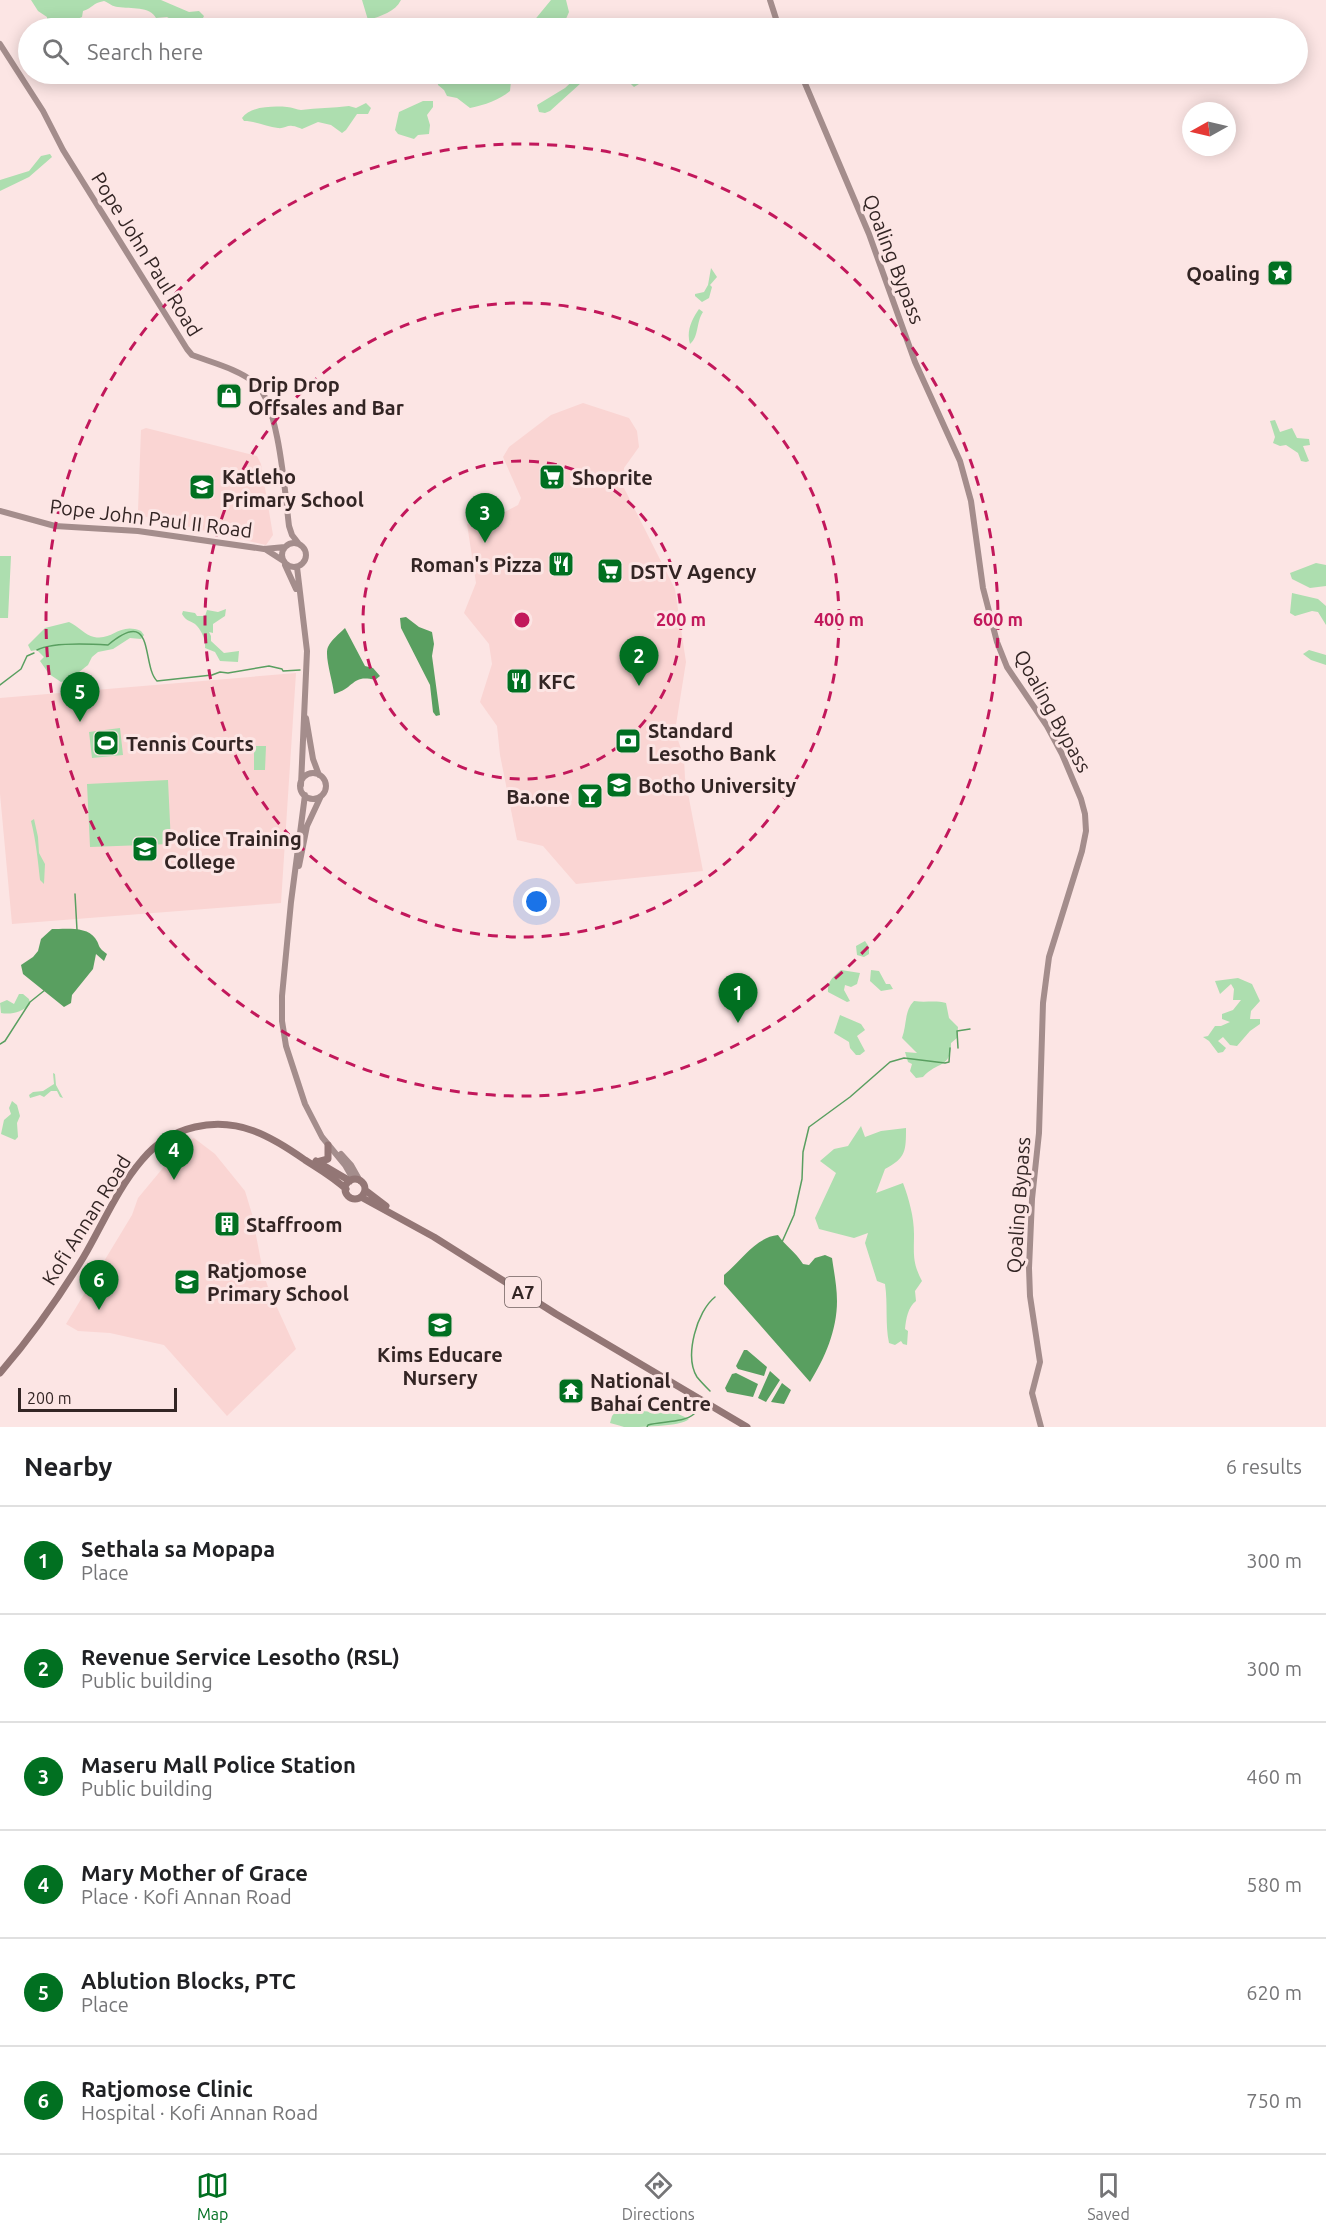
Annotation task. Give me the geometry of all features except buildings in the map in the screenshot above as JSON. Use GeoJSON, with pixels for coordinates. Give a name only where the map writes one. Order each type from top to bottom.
{"type":"FeatureCollection","features":[{"type":"Feature","properties":{"kind":"main road"},"geometry":{"type":"LineString","coordinates":[[770,0],[776,18]]}},
{"type":"Feature","properties":{"kind":"main road","name":"Pope John Paul Road"},"geometry":{"type":"LineString","coordinates":[[0,44],[18,72]]}},
{"type":"Feature","properties":{"kind":"main road","name":"Pope John Paul Road"},"geometry":{"type":"LineString","coordinates":[[26,84],[63,150],[187,349],[192,354],[240,373],[258,385],[268,402],[275,428],[289,526],[299,544]]}},
{"type":"Feature","properties":{"kind":"main road","name":"Qoaling Bypass"},"geometry":{"type":"LineString","coordinates":[[805,84],[873,245],[915,362],[960,461],[971,501],[983,588],[997,642],[1007,667],[1047,726],[1062,754],[1085,814],[1086,831],[1082,851],[1049,957],[1043,1002],[1039,1132],[1031,1215],[1029,1268],[1030,1296],[1040,1362],[1032,1393],[1041,1427]]}},
{"type":"Feature","properties":{"kind":"main road","name":"Pope John Paul II Road"},"geometry":{"type":"LineString","coordinates":[[0,511],[55,526],[132,531],[264,549]]}},
{"type":"Feature","properties":{"kind":"main road","name":"Pope John Paul Road"},"geometry":{"type":"LineString","coordinates":[[285,546],[289,526]]}},
{"type":"Feature","properties":{"kind":"main road"},"geometry":{"type":"LineString","coordinates":[[290,543],[299,544],[305,549],[306,556],[303,563],[297,567],[290,567],[264,549],[290,543]]}},
{"type":"Feature","properties":{"kind":"main road"},"geometry":{"type":"LineString","coordinates":[[285,546],[282,553],[283,561],[300,598]]}},
{"type":"Feature","properties":{"kind":"main road"},"geometry":{"type":"LineString","coordinates":[[297,567],[307,651],[301,785],[305,795],[292,893],[282,996],[282,1021],[286,1046],[303,1093],[326,1135],[351,1165],[354,1180]]}},
{"type":"Feature","properties":{"kind":"main road"},"geometry":{"type":"LineString","coordinates":[[292,893],[307,826],[325,791],[326,784],[319,775],[313,759],[304,699]]}},
{"type":"Feature","properties":{"kind":"main road"},"geometry":{"type":"LineString","coordinates":[[301,785],[307,775],[319,775]]}},
{"type":"Feature","properties":{"kind":"main road"},"geometry":{"type":"LineString","coordinates":[[305,795],[314,799],[321,796]]}},
{"type":"Feature","properties":{"kind":"main road"},"geometry":{"type":"LineString","coordinates":[[303,1093],[305,1104],[328,1145],[345,1165],[363,1193]]}},
{"type":"Feature","properties":{"kind":"main road","name":"Kofi Annan Road"},"geometry":{"type":"LineString","coordinates":[[0,1373],[50,1310],[130,1175],[160,1143],[184,1130],[215,1124],[229,1124],[260,1132],[354,1180]]}},
{"type":"Feature","properties":{"kind":"main road"},"geometry":{"type":"LineString","coordinates":[[316,1162],[328,1159],[330,1153],[328,1145]]}},
{"type":"Feature","properties":{"kind":"main road","name":"Kofi Annan Road"},"geometry":{"type":"LineString","coordinates":[[292,1150],[346,1189]]}},
{"type":"Feature","properties":{"kind":"main road"},"geometry":{"type":"LineString","coordinates":[[346,1189],[354,1180]]}},
{"type":"Feature","properties":{"kind":"main road","name":"A7"},"geometry":{"type":"LineString","coordinates":[[346,1189],[351,1198],[363,1193],[556,1314],[747,1427]]}},
{"type":"Feature","properties":{"kind":"shaded area"},"geometry":{"type":"Polygon","coordinates":[[[31,0],[161,0],[189,12],[199,11],[204,16],[203,18],[156,18],[145,10],[116,7],[104,1],[83,11],[80,18],[47,18],[38,11],[31,0]]]}},
{"type":"Feature","properties":{"kind":"shaded area"},"geometry":{"type":"Polygon","coordinates":[[[362,0],[401,0],[391,11],[374,18],[367,18],[362,0]]]}},
{"type":"Feature","properties":{"kind":"shaded area"},"geometry":{"type":"Polygon","coordinates":[[[551,0],[566,0],[569,12],[566,18],[536,18],[551,0]]]}},
{"type":"Feature","properties":{"kind":"shaded area"},"geometry":{"type":"Polygon","coordinates":[[[511,84],[510,91],[506,94],[492,102],[470,108],[457,98],[447,96],[438,85],[511,84]]]}},
{"type":"Feature","properties":{"kind":"shaded area"},"geometry":{"type":"Polygon","coordinates":[[[569,84],[580,84],[550,111],[539,112],[537,105],[569,84]]]}},
{"type":"Feature","properties":{"kind":"shaded area"},"geometry":{"type":"Polygon","coordinates":[[[423,101],[433,101],[433,107],[427,115],[430,125],[429,134],[418,135],[414,139],[398,134],[395,130],[399,112],[423,101]]]}},
{"type":"Feature","properties":{"kind":"shaded area"},"geometry":{"type":"Polygon","coordinates":[[[366,103],[371,108],[368,114],[357,114],[342,133],[331,125],[318,122],[302,129],[295,126],[280,128],[244,121],[242,118],[251,111],[263,108],[287,107],[301,110],[349,106],[356,108],[366,103]]]}},
{"type":"Feature","properties":{"kind":"shaded area"},"geometry":{"type":"Polygon","coordinates":[[[50,154],[52,157],[29,177],[0,191],[0,180],[29,171],[41,156],[50,154]]]}},
{"type":"Feature","properties":{"kind":"shaded area"},"geometry":{"type":"Polygon","coordinates":[[[711,268],[717,277],[710,285],[712,287],[709,298],[702,302],[695,294],[704,292],[708,285],[711,268]]]}},
{"type":"Feature","properties":{"kind":"shaded area"},"geometry":{"type":"Polygon","coordinates":[[[699,309],[703,312],[695,337],[690,344],[690,325],[699,309]]]}},
{"type":"Feature","properties":{"kind":"shaded area"},"geometry":{"type":"Polygon","coordinates":[[[583,403],[629,418],[637,431],[639,447],[624,468],[623,486],[675,589],[686,662],[675,731],[684,758],[685,778],[703,871],[576,884],[543,846],[517,840],[500,755],[497,726],[480,702],[492,664],[489,644],[464,613],[476,583],[467,524],[478,526],[518,505],[521,498],[503,457],[509,447],[551,415],[583,403]]]}},
{"type":"Feature","properties":{"kind":"shaded area"},"geometry":{"type":"Polygon","coordinates":[[[1275,420],[1280,432],[1292,428],[1297,438],[1309,439],[1310,445],[1303,446],[1309,461],[1301,461],[1298,453],[1286,445],[1280,446],[1273,443],[1275,437],[1270,421],[1275,420]]]}},
{"type":"Feature","properties":{"kind":"shaded area","name":"Katleho Primary School"},"geometry":{"type":"Polygon","coordinates":[[[146,428],[257,456],[261,464],[273,535],[266,545],[142,516],[138,510],[141,430],[146,428]]]}},
{"type":"Feature","properties":{"kind":"shaded area"},"geometry":{"type":"Polygon","coordinates":[[[0,556],[11,556],[8,618],[0,618],[0,556]]]}},
{"type":"Feature","properties":{"kind":"shaded area"},"geometry":{"type":"Polygon","coordinates":[[[1316,563],[1326,565],[1326,586],[1310,588],[1292,579],[1290,573],[1316,563]]]}},
{"type":"Feature","properties":{"kind":"shaded area"},"geometry":{"type":"Polygon","coordinates":[[[1292,593],[1318,599],[1326,606],[1326,625],[1318,612],[1312,611],[1295,616],[1290,613],[1292,593]]]}},
{"type":"Feature","properties":{"kind":"shaded area"},"geometry":{"type":"Polygon","coordinates":[[[226,609],[225,616],[213,624],[213,633],[209,632],[211,641],[224,653],[239,651],[238,662],[220,661],[215,652],[205,648],[204,638],[197,626],[182,614],[183,611],[205,616],[207,610],[218,612],[226,609]]]}},
{"type":"Feature","properties":{"kind":"shaded area"},"geometry":{"type":"Polygon","coordinates":[[[406,617],[419,627],[432,632],[434,644],[432,656],[440,715],[436,716],[433,712],[430,685],[401,628],[400,618],[406,617]]]}},
{"type":"Feature","properties":{"kind":"shaded area"},"geometry":{"type":"Polygon","coordinates":[[[69,622],[94,637],[101,638],[127,629],[141,631],[144,635],[141,639],[130,638],[113,649],[98,652],[88,665],[69,680],[61,682],[49,674],[40,661],[44,657],[37,650],[31,651],[28,645],[45,628],[69,622]]]}},
{"type":"Feature","properties":{"kind":"shaded area"},"geometry":{"type":"Polygon","coordinates":[[[345,628],[365,666],[373,668],[380,676],[375,680],[357,680],[334,694],[327,651],[331,642],[345,628]]]}},
{"type":"Feature","properties":{"kind":"shaded area"},"geometry":{"type":"Polygon","coordinates":[[[1309,650],[1326,655],[1326,665],[1311,660],[1303,654],[1309,650]]]}},
{"type":"Feature","properties":{"kind":"shaded area","name":"Police Training College"},"geometry":{"type":"Polygon","coordinates":[[[296,673],[281,903],[12,924],[0,794],[0,698],[296,673]]]}},
{"type":"Feature","properties":{"kind":"shaded area","name":"Tennis Courts"},"geometry":{"type":"Polygon","coordinates":[[[120,728],[123,755],[92,758],[89,732],[120,728]]]}},
{"type":"Feature","properties":{"kind":"shaded area"},"geometry":{"type":"Polygon","coordinates":[[[254,746],[266,746],[265,770],[254,770],[254,746]]]}},
{"type":"Feature","properties":{"kind":"shaded area"},"geometry":{"type":"Polygon","coordinates":[[[168,780],[171,844],[90,847],[87,784],[168,780]]]}},
{"type":"Feature","properties":{"kind":"shaded area"},"geometry":{"type":"Polygon","coordinates":[[[34,819],[39,853],[45,864],[44,884],[40,880],[31,821],[34,819]]]}},
{"type":"Feature","properties":{"kind":"shaded area"},"geometry":{"type":"Polygon","coordinates":[[[52,929],[75,929],[87,932],[95,938],[100,948],[107,954],[104,961],[96,954],[93,969],[72,995],[71,1003],[64,1007],[23,974],[21,965],[33,957],[38,951],[41,939],[52,929]]]}},
{"type":"Feature","properties":{"kind":"shaded area"},"geometry":{"type":"Polygon","coordinates":[[[865,941],[869,947],[869,954],[864,957],[857,955],[856,946],[865,941]]]}},
{"type":"Feature","properties":{"kind":"shaded area"},"geometry":{"type":"Polygon","coordinates":[[[841,970],[860,973],[857,984],[851,987],[845,985],[844,990],[850,1001],[847,1002],[828,992],[830,982],[841,970]]]}},
{"type":"Feature","properties":{"kind":"shaded area"},"geometry":{"type":"Polygon","coordinates":[[[871,970],[879,971],[886,984],[890,984],[893,989],[881,991],[870,981],[871,970]]]}},
{"type":"Feature","properties":{"kind":"shaded area"},"geometry":{"type":"Polygon","coordinates":[[[1238,978],[1252,984],[1260,1001],[1251,1011],[1250,1019],[1260,1019],[1260,1024],[1250,1031],[1237,1046],[1230,1045],[1223,1037],[1218,1041],[1226,1048],[1223,1052],[1218,1053],[1203,1037],[1208,1036],[1215,1026],[1230,1022],[1222,1019],[1222,1014],[1233,1010],[1241,1000],[1233,1000],[1234,989],[1231,984],[1220,994],[1215,981],[1238,978]]]}},
{"type":"Feature","properties":{"kind":"shaded area"},"geometry":{"type":"Polygon","coordinates":[[[19,994],[29,999],[30,1004],[17,1012],[1,1013],[0,1003],[7,1000],[14,1004],[19,994]]]}},
{"type":"Feature","properties":{"kind":"shaded area"},"geometry":{"type":"Polygon","coordinates":[[[914,1001],[946,1003],[949,1018],[958,1027],[957,1038],[951,1043],[949,1057],[946,1061],[923,1077],[916,1078],[910,1071],[912,1064],[908,1062],[905,1052],[917,1053],[902,1038],[907,1014],[914,1001]]]}},
{"type":"Feature","properties":{"kind":"shaded area"},"geometry":{"type":"Polygon","coordinates":[[[840,1015],[861,1024],[865,1030],[857,1036],[865,1051],[860,1055],[856,1055],[850,1048],[849,1042],[834,1033],[840,1015]]]}},
{"type":"Feature","properties":{"kind":"shaded area"},"geometry":{"type":"Polygon","coordinates":[[[53,1073],[63,1098],[57,1091],[51,1091],[44,1097],[40,1095],[30,1098],[29,1095],[33,1092],[43,1091],[54,1084],[53,1073]]]}},
{"type":"Feature","properties":{"kind":"shaded area"},"geometry":{"type":"Polygon","coordinates":[[[12,1101],[17,1105],[20,1116],[17,1123],[18,1137],[15,1140],[1,1134],[4,1120],[11,1114],[9,1108],[12,1101]]]}},
{"type":"Feature","properties":{"kind":"shaded area"},"geometry":{"type":"Polygon","coordinates":[[[861,1126],[865,1137],[881,1131],[906,1128],[903,1153],[897,1161],[885,1169],[876,1193],[903,1183],[912,1215],[914,1258],[922,1281],[915,1291],[916,1301],[911,1306],[907,1317],[905,1329],[908,1331],[907,1345],[901,1341],[895,1345],[889,1343],[885,1284],[877,1281],[865,1243],[868,1233],[854,1238],[819,1229],[815,1218],[836,1173],[820,1161],[834,1149],[848,1146],[861,1126]]]}},
{"type":"Feature","properties":{"kind":"shaded area","name":"Ratjomose Primary School"},"geometry":{"type":"Polygon","coordinates":[[[194,1138],[215,1154],[245,1191],[252,1214],[263,1272],[296,1349],[227,1416],[164,1345],[110,1333],[78,1331],[66,1324],[132,1215],[138,1198],[182,1145],[194,1138]]]}},
{"type":"Feature","properties":{"kind":"shaded area"},"geometry":{"type":"Polygon","coordinates":[[[778,1235],[803,1264],[809,1265],[815,1258],[825,1255],[832,1258],[837,1296],[835,1323],[821,1363],[810,1382],[724,1284],[724,1275],[755,1245],[778,1235]]]}},
{"type":"Feature","properties":{"kind":"shaded area"},"geometry":{"type":"Polygon","coordinates":[[[744,1350],[767,1367],[764,1376],[738,1369],[736,1366],[744,1350]]]}},
{"type":"Feature","properties":{"kind":"shaded area"},"geometry":{"type":"Polygon","coordinates":[[[770,1371],[780,1380],[766,1402],[758,1398],[770,1371]]]}},
{"type":"Feature","properties":{"kind":"shaded area"},"geometry":{"type":"Polygon","coordinates":[[[736,1373],[758,1384],[753,1397],[727,1392],[725,1388],[732,1374],[736,1373]]]}},
{"type":"Feature","properties":{"kind":"shaded area"},"geometry":{"type":"Polygon","coordinates":[[[782,1383],[791,1390],[784,1404],[771,1402],[782,1383]]]}},
{"type":"Feature","properties":{"kind":"shaded area"},"geometry":{"type":"Polygon","coordinates":[[[616,1411],[676,1413],[689,1419],[677,1424],[648,1427],[624,1427],[610,1423],[616,1411]]]}},
{"type":"Feature","properties":{"kind":"waterway"},"geometry":{"type":"LineString","coordinates":[[37,650],[62,645],[108,645],[123,634],[134,632],[140,635],[144,642],[152,673],[157,681],[269,666],[283,671],[300,670]]}},
{"type":"Feature","properties":{"kind":"waterway"},"geometry":{"type":"LineString","coordinates":[[0,685],[21,669],[27,656],[34,653]]}},
{"type":"Feature","properties":{"kind":"waterway"},"geometry":{"type":"LineString","coordinates":[[75,894],[77,930]]}},
{"type":"Feature","properties":{"kind":"waterway"},"geometry":{"type":"LineString","coordinates":[[0,1044],[5,1041],[30,1002],[45,990]]}},
{"type":"Feature","properties":{"kind":"waterway"},"geometry":{"type":"LineString","coordinates":[[958,1048],[957,1031],[970,1029]]}},
{"type":"Feature","properties":{"kind":"waterway"},"geometry":{"type":"LineString","coordinates":[[782,1242],[794,1215],[802,1179],[803,1152],[809,1127],[850,1097],[890,1062],[904,1058],[945,1063],[949,1062],[950,1048]]}},
{"type":"Feature","properties":{"kind":"waterway"},"geometry":{"type":"LineString","coordinates":[[710,1391],[697,1377],[693,1368],[692,1346],[703,1312],[715,1297]]}},
{"type":"Feature","properties":{"kind":"waterway"},"geometry":{"type":"LineString","coordinates":[[647,1427],[684,1419],[694,1414]]}},
{"type":"Feature","properties":{"kind":"place","name":"Qoaling"},"geometry":{"type":"Point","coordinates":[1280,273]}},
{"type":"Feature","properties":{"kind":"place","name":"Drip Drop Offsales and Bar"},"geometry":{"type":"Point","coordinates":[229,396]}},
{"type":"Feature","properties":{"kind":"place","name":"Shoprite"},"geometry":{"type":"Point","coordinates":[552,477]}},
{"type":"Feature","properties":{"kind":"place","name":"Katleho Primary School"},"geometry":{"type":"Point","coordinates":[202,487]}},
{"type":"Feature","properties":{"kind":"place","name":"Maseru Mall Police Station"},"geometry":{"type":"Point","coordinates":[485,543]}},
{"type":"Feature","properties":{"kind":"place","name":"Roman's Pizza"},"geometry":{"type":"Point","coordinates":[561,564]}},
{"type":"Feature","properties":{"kind":"place","name":"DSTV Agency"},"geometry":{"type":"Point","coordinates":[610,571]}},
{"type":"Feature","properties":{"kind":"place","name":"KFC"},"geometry":{"type":"Point","coordinates":[519,681]}},
{"type":"Feature","properties":{"kind":"place","name":"Revenue Service Lesotho (RSL)"},"geometry":{"type":"Point","coordinates":[639,686]}},
{"type":"Feature","properties":{"kind":"place","name":"Ablution Blocks, PTC"},"geometry":{"type":"Point","coordinates":[80,722]}},
{"type":"Feature","properties":{"kind":"place","name":"Standard Lesotho Bank"},"geometry":{"type":"Point","coordinates":[628,741]}},
{"type":"Feature","properties":{"kind":"place","name":"Tennis Courts"},"geometry":{"type":"Point","coordinates":[106,743]}},
{"type":"Feature","properties":{"kind":"place","name":"Botho University"},"geometry":{"type":"Point","coordinates":[619,785]}},
{"type":"Feature","properties":{"kind":"place","name":"Ba.one"},"geometry":{"type":"Point","coordinates":[590,796]}},
{"type":"Feature","properties":{"kind":"place","name":"Police Training College"},"geometry":{"type":"Point","coordinates":[145,849]}},
{"type":"Feature","properties":{"kind":"place","name":"Sethala sa Mopapa"},"geometry":{"type":"Point","coordinates":[738,1023]}},
{"type":"Feature","properties":{"kind":"place","name":"Mary Mother of Grace"},"geometry":{"type":"Point","coordinates":[174,1180]}},
{"type":"Feature","properties":{"kind":"place","name":"Staffroom"},"geometry":{"type":"Point","coordinates":[227,1224]}},
{"type":"Feature","properties":{"kind":"place","name":"Ratjomose Primary School"},"geometry":{"type":"Point","coordinates":[187,1282]}},
{"type":"Feature","properties":{"kind":"place","name":"Ratjomose Clinic"},"geometry":{"type":"Point","coordinates":[99,1310]}},
{"type":"Feature","properties":{"kind":"place","name":"Kims Educare Nursery"},"geometry":{"type":"Point","coordinates":[440,1325]}},
{"type":"Feature","properties":{"kind":"place","name":"National Bahaí Centre"},"geometry":{"type":"Point","coordinates":[571,1391]}}]}
